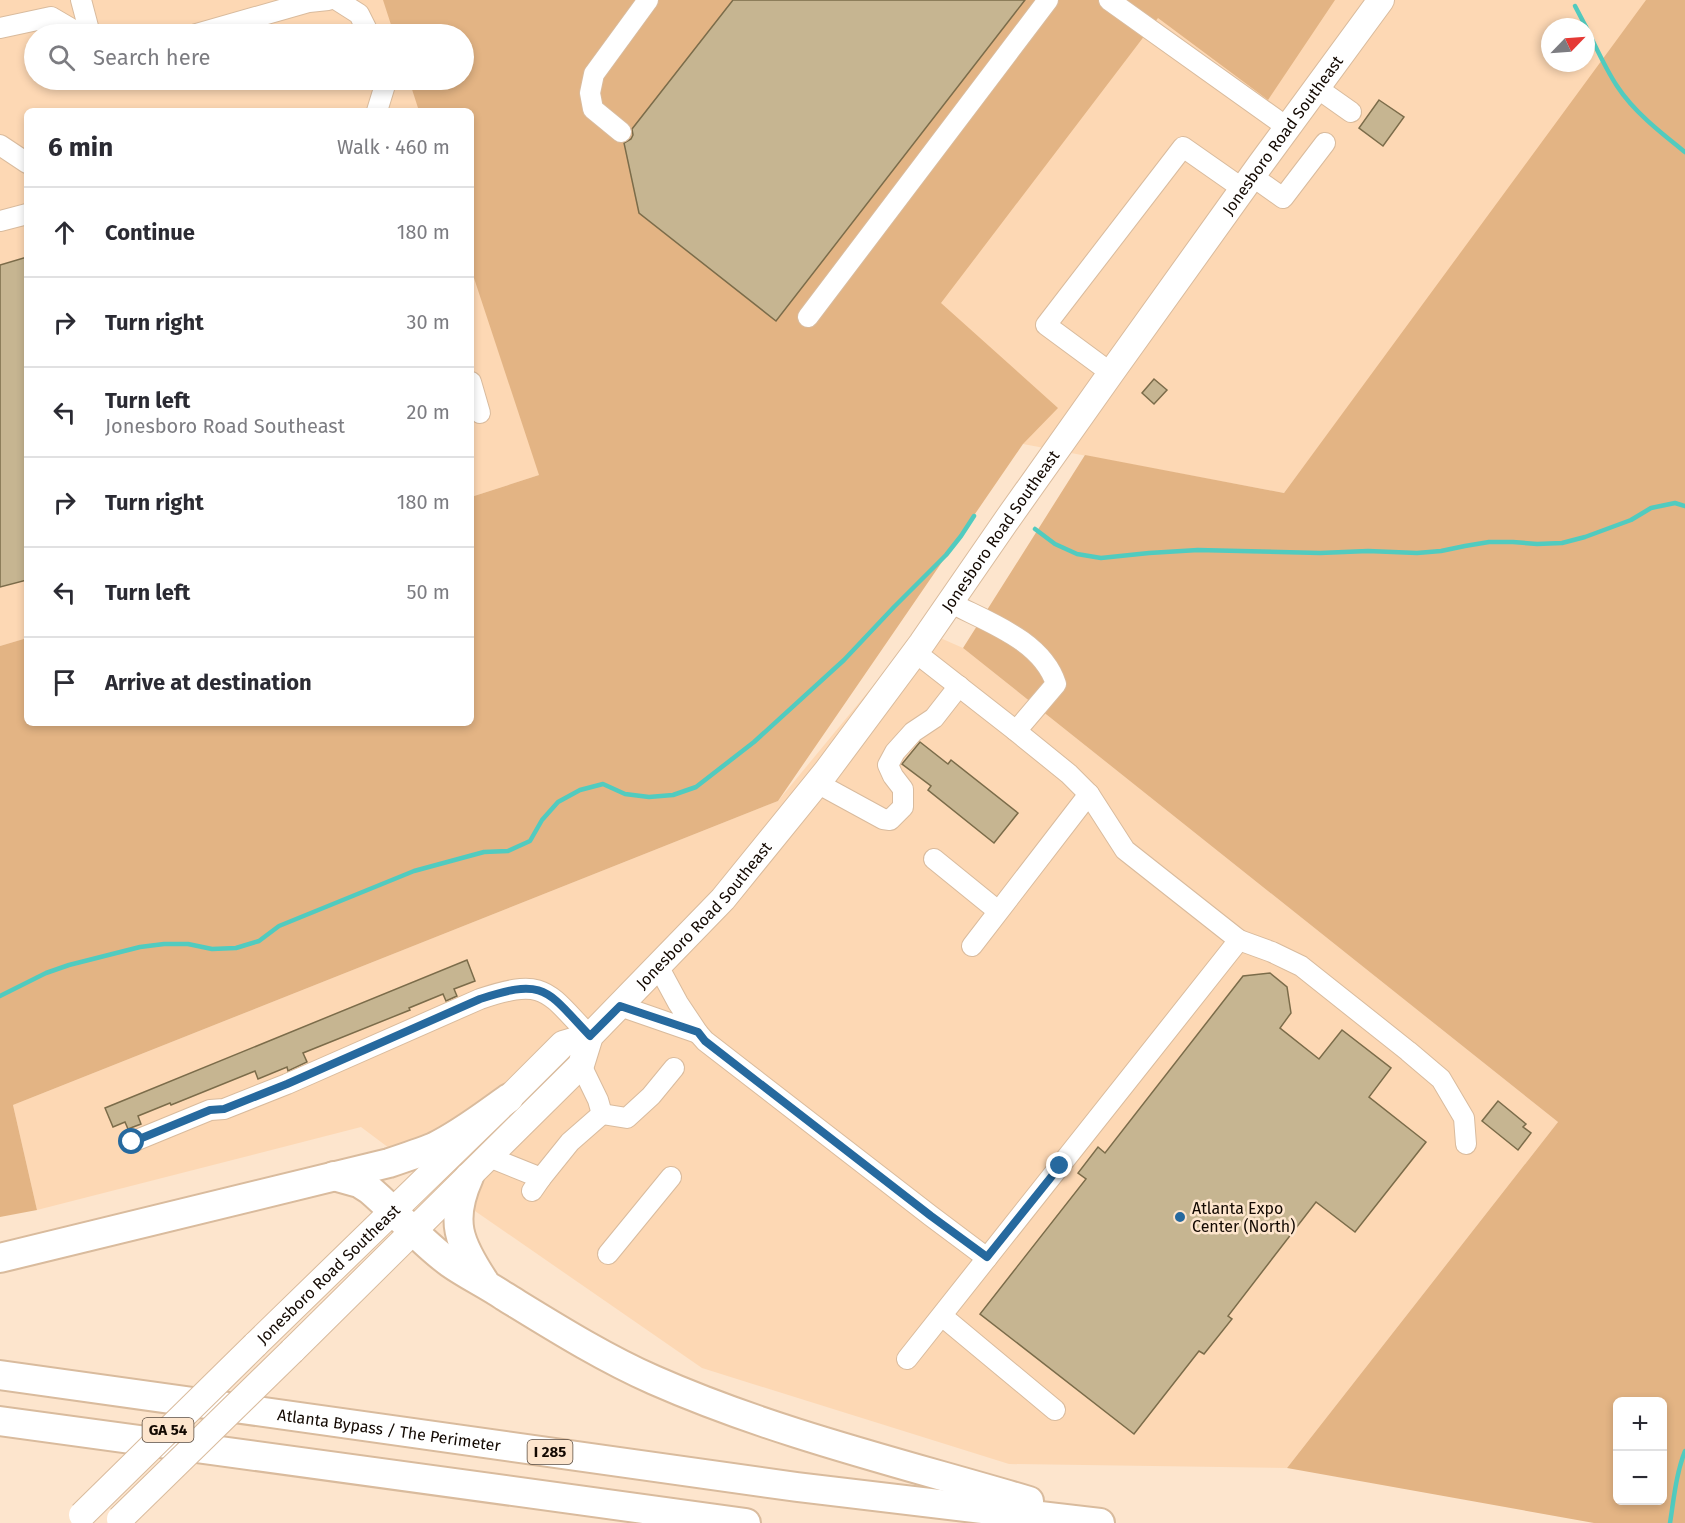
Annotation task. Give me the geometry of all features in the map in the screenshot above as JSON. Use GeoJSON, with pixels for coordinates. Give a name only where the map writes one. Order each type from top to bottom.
{"type":"FeatureCollection","features":[{"type":"Feature","properties":{"kind":"highway"},"geometry":{"type":"LineString","coordinates":[[0,1258],[397,1160],[434,1146],[470,1126],[509,1098]]}},
{"type":"Feature","properties":{"kind":"highway"},"geometry":{"type":"LineString","coordinates":[[479,1167],[461,1193],[458,1226],[463,1245],[487,1285]]}},
{"type":"Feature","properties":{"kind":"highway"},"geometry":{"type":"LineString","coordinates":[[334,1176],[359,1183],[369,1190],[412,1231],[469,1275],[564,1334],[652,1379],[690,1395],[808,1436],[1102,1523]]}},
{"type":"Feature","properties":{"kind":"highway","name":"Atlanta Bypass / The Perimeter"},"geometry":{"type":"LineString","coordinates":[[0,1374],[797,1487],[1102,1523]]}},
{"type":"Feature","properties":{"kind":"highway"},"geometry":{"type":"LineString","coordinates":[[0,1421],[746,1523]]}},
{"type":"Feature","properties":{"kind":"main road","name":"Jonesboro Road Southeast"},"geometry":{"type":"LineString","coordinates":[[117,1521],[581,1065],[590,1036],[723,898],[818,783],[915,652],[1111,374],[1381,0]]}},
{"type":"Feature","properties":{"kind":"main road","name":"Jonesboro Road Southeast"},"geometry":{"type":"LineString","coordinates":[[78,1519],[562,1044],[590,1036]]}},
{"type":"Feature","properties":{"kind":"street"},"geometry":{"type":"LineString","coordinates":[[81,0],[87,24]]}},
{"type":"Feature","properties":{"kind":"street"},"geometry":{"type":"LineString","coordinates":[[231,24],[309,2],[328,0]]}},
{"type":"Feature","properties":{"kind":"street"},"geometry":{"type":"LineString","coordinates":[[337,0],[359,14],[364,24]]}},
{"type":"Feature","properties":{"kind":"street"},"geometry":{"type":"LineString","coordinates":[[621,132],[593,109],[590,93],[594,74],[648,0]]}},
{"type":"Feature","properties":{"kind":"street"},"geometry":{"type":"LineString","coordinates":[[808,317],[1048,0]]}},
{"type":"Feature","properties":{"kind":"street"},"geometry":{"type":"LineString","coordinates":[[1109,0],[1288,128]]}},
{"type":"Feature","properties":{"kind":"street"},"geometry":{"type":"LineString","coordinates":[[0,28],[51,17],[63,24]]}},
{"type":"Feature","properties":{"kind":"street"},"geometry":{"type":"LineString","coordinates":[[1317,88],[1351,112]]}},
{"type":"Feature","properties":{"kind":"street"},"geometry":{"type":"LineString","coordinates":[[378,108],[382,90]]}},
{"type":"Feature","properties":{"kind":"street"},"geometry":{"type":"LineString","coordinates":[[386,90],[391,108]]}},
{"type":"Feature","properties":{"kind":"street"},"geometry":{"type":"LineString","coordinates":[[1111,374],[1046,325],[1183,147],[1248,183],[1283,198],[1325,143]]}},
{"type":"Feature","properties":{"kind":"street"},"geometry":{"type":"LineString","coordinates":[[0,145],[24,161]]}},
{"type":"Feature","properties":{"kind":"street"},"geometry":{"type":"LineString","coordinates":[[0,221],[24,215]]}},
{"type":"Feature","properties":{"kind":"street"},"geometry":{"type":"LineString","coordinates":[[474,392],[480,413]]}},
{"type":"Feature","properties":{"kind":"street"},"geometry":{"type":"LineString","coordinates":[[949,602],[1017,637],[1038,654],[1053,672],[1056,684],[1016,731]]}},
{"type":"Feature","properties":{"kind":"street"},"geometry":{"type":"LineString","coordinates":[[915,652],[1068,774],[1089,794],[1125,850],[1239,940],[1301,966],[1441,1079],[1464,1118],[1466,1144]]}},
{"type":"Feature","properties":{"kind":"street"},"geometry":{"type":"LineString","coordinates":[[818,783],[883,819],[890,820],[903,807],[903,789],[888,765],[895,752],[913,732],[934,718],[959,686]]}},
{"type":"Feature","properties":{"kind":"street"},"geometry":{"type":"LineString","coordinates":[[972,946],[1089,794]]}},
{"type":"Feature","properties":{"kind":"street"},"geometry":{"type":"LineString","coordinates":[[934,859],[998,911]]}},
{"type":"Feature","properties":{"kind":"street"},"geometry":{"type":"LineString","coordinates":[[908,1359],[1239,940]]}},
{"type":"Feature","properties":{"kind":"street"},"geometry":{"type":"LineString","coordinates":[[658,966],[678,1003],[705,1041],[987,1257]]}},
{"type":"Feature","properties":{"kind":"street"},"geometry":{"type":"LineString","coordinates":[[132,1142],[210,1110],[224,1109],[234,1105],[480,999],[512,990],[529,988],[549,994],[590,1036]]}},
{"type":"Feature","properties":{"kind":"street"},"geometry":{"type":"LineString","coordinates":[[620,1006],[698,1032]]}},
{"type":"Feature","properties":{"kind":"street"},"geometry":{"type":"LineString","coordinates":[[581,1065],[598,1100],[602,1114]]}},
{"type":"Feature","properties":{"kind":"street"},"geometry":{"type":"LineString","coordinates":[[602,1114],[627,1118],[651,1096],[674,1068]]}},
{"type":"Feature","properties":{"kind":"street"},"geometry":{"type":"LineString","coordinates":[[479,1167],[537,1185],[570,1142],[602,1114]]}},
{"type":"Feature","properties":{"kind":"street"},"geometry":{"type":"LineString","coordinates":[[608,1254],[671,1177]]}},
{"type":"Feature","properties":{"kind":"street"},"geometry":{"type":"LineString","coordinates":[[942,1316],[1055,1410]]}},
{"type":"Feature","properties":{"kind":"shaded area"},"geometry":{"type":"Polygon","coordinates":[[[0,0],[1650,0],[1284,493],[1023,444],[539,475],[474,496],[474,108],[24,108],[24,639],[0,646],[0,0]]]}},
{"type":"Feature","properties":{"kind":"shaded area"},"geometry":{"type":"Polygon","coordinates":[[[383,0],[1335,0],[1268,100],[1158,18],[941,303],[1058,408],[1023,444],[778,801],[13,1105],[37,1210],[0,1217],[0,646],[24,639],[24,726],[474,726],[474,496],[539,475],[474,278],[474,108],[418,108],[412,90],[474,90],[474,24],[391,24],[383,0]]]}},
{"type":"Feature","properties":{"kind":"shaded area"},"geometry":{"type":"Polygon","coordinates":[[[1646,0],[1685,0],[1685,1523],[1594,1523],[1287,1468],[1558,1122],[963,648],[1085,455],[1284,493],[1646,0]]]}},
{"type":"Feature","properties":{"kind":"shaded area"},"geometry":{"type":"Polygon","coordinates":[[[920,629],[963,648],[1558,1122],[1287,1468],[1009,1464],[702,1368],[449,1193],[361,1127],[37,1210],[13,1105],[778,801],[920,629]]]}},
{"type":"Feature","properties":{"kind":"building"},"geometry":{"type":"Polygon","coordinates":[[[733,0],[1025,0],[776,321],[639,213],[624,143],[631,139],[632,129],[733,0]]]}},
{"type":"Feature","properties":{"kind":"building"},"geometry":{"type":"Polygon","coordinates":[[[1379,100],[1404,117],[1383,146],[1359,128],[1379,100]]]}},
{"type":"Feature","properties":{"kind":"building"},"geometry":{"type":"Polygon","coordinates":[[[24,258],[24,581],[0,587],[0,265],[24,258]]]}},
{"type":"Feature","properties":{"kind":"building"},"geometry":{"type":"Polygon","coordinates":[[[1154,379],[1167,390],[1154,404],[1142,393],[1154,379]]]}},
{"type":"Feature","properties":{"kind":"building"},"geometry":{"type":"Polygon","coordinates":[[[920,742],[948,764],[951,760],[1018,813],[994,843],[928,790],[931,786],[902,764],[920,742]]]}},
{"type":"Feature","properties":{"kind":"building"},"geometry":{"type":"Polygon","coordinates":[[[467,960],[475,981],[454,989],[457,996],[446,1001],[443,994],[409,1008],[410,1010],[303,1053],[307,1062],[288,1071],[287,1067],[258,1079],[255,1071],[138,1116],[141,1124],[128,1129],[125,1122],[113,1127],[105,1108],[467,960]]]}},
{"type":"Feature","properties":{"kind":"building","name":"Atlanta Expo Center (North)"},"geometry":{"type":"Polygon","coordinates":[[[1270,973],[1287,987],[1291,1013],[1280,1028],[1319,1059],[1342,1030],[1391,1068],[1369,1097],[1426,1142],[1355,1232],[1316,1202],[1228,1316],[1232,1319],[1204,1354],[1199,1351],[1134,1434],[980,1314],[1086,1179],[1078,1173],[1098,1147],[1105,1153],[1243,976],[1270,973]]]}},
{"type":"Feature","properties":{"kind":"building"},"geometry":{"type":"Polygon","coordinates":[[[1498,1101],[1526,1124],[1523,1127],[1531,1133],[1518,1150],[1482,1121],[1498,1101]]]}},
{"type":"Feature","properties":{"kind":"waterway"},"geometry":{"type":"LineString","coordinates":[[1575,6],[1581,18]]}},
{"type":"Feature","properties":{"kind":"waterway"},"geometry":{"type":"LineString","coordinates":[[1595,45],[1617,86],[1631,105],[1685,152]]}},
{"type":"Feature","properties":{"kind":"waterway"},"geometry":{"type":"LineString","coordinates":[[1035,529],[1055,544],[1077,554],[1101,558],[1198,550],[1417,553],[1489,542],[1562,543],[1631,520],[1651,508],[1675,503],[1685,506]]}},
{"type":"Feature","properties":{"kind":"waterway"},"geometry":{"type":"LineString","coordinates":[[0,996],[46,973],[140,947],[188,944],[212,949],[236,948],[259,941],[279,926],[414,871],[484,852],[508,851],[530,841],[542,820],[558,802],[580,790],[603,784],[625,794],[649,797],[673,795],[696,787],[754,742],[844,660],[946,555],[974,516]]}},
{"type":"Feature","properties":{"kind":"waterway"},"geometry":{"type":"LineString","coordinates":[[1670,1523],[1677,1477],[1685,1451]]}},
{"type":"Feature","properties":{"kind":"place","name":"Atlanta Expo Center (North)"},"geometry":{"type":"Point","coordinates":[1180,1217]}},
{"type":"Feature","properties":{"kind":"route"},"geometry":{"type":"LineString","coordinates":[[132,1142],[210,1110],[224,1109],[287,1084],[480,999],[529,988],[549,994],[590,1036],[620,1006],[698,1032],[705,1041],[987,1257],[1060,1166]]}}]}
